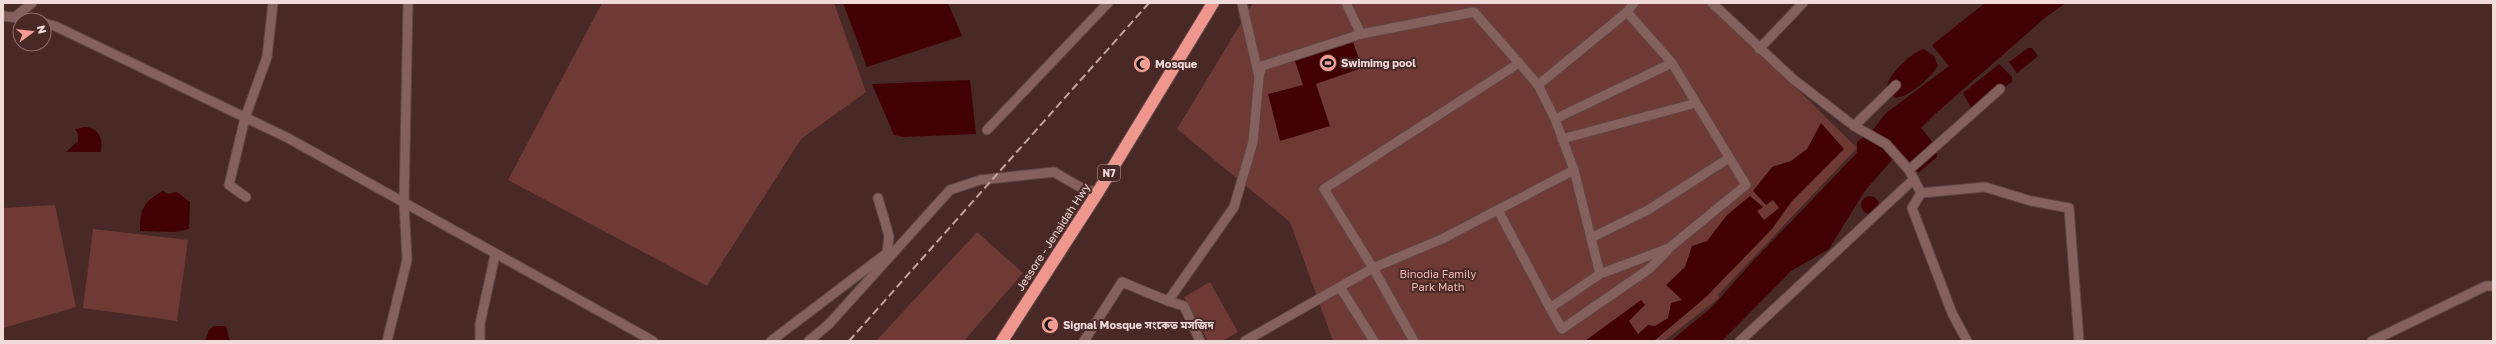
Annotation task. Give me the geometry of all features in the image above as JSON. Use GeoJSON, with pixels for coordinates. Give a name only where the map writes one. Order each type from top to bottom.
{"type":"FeatureCollection","features":[{"type":"Feature","properties":{"kind":"highway","name":"Jessore - Jenaidah Hwy"},"geometry":{"type":"LineString","coordinates":[[1002,341],[1098,192],[1212,3]]}},
{"type":"Feature","properties":{"kind":"street"},"geometry":{"type":"LineString","coordinates":[[21,12],[32,3]]}},
{"type":"Feature","properties":{"kind":"street"},"geometry":{"type":"LineString","coordinates":[[246,197],[230,186],[245,118],[267,58],[273,3]]}},
{"type":"Feature","properties":{"kind":"street"},"geometry":{"type":"LineString","coordinates":[[387,341],[406,260],[404,202],[408,3]]}},
{"type":"Feature","properties":{"kind":"street"},"geometry":{"type":"LineString","coordinates":[[987,130],[1108,3]]}},
{"type":"Feature","properties":{"kind":"street"},"geometry":{"type":"LineString","coordinates":[[1242,3],[1259,77]]}},
{"type":"Feature","properties":{"kind":"street"},"geometry":{"type":"LineString","coordinates":[[1346,3],[1361,34]]}},
{"type":"Feature","properties":{"kind":"street"},"geometry":{"type":"LineString","coordinates":[[1538,85],[1627,12],[1634,3]]}},
{"type":"Feature","properties":{"kind":"street"},"geometry":{"type":"LineString","coordinates":[[1712,3],[1759,49],[1854,126],[1886,144],[1909,170],[1921,193]]}},
{"type":"Feature","properties":{"kind":"street"},"geometry":{"type":"LineString","coordinates":[[1759,49],[1803,3]]}},
{"type":"Feature","properties":{"kind":"street"},"geometry":{"type":"LineString","coordinates":[[1168,301],[1234,207],[1252,142],[1259,77],[1262,66],[1361,34],[1474,12],[1538,85],[1555,118],[1574,170],[1600,274]]}},
{"type":"Feature","properties":{"kind":"street"},"geometry":{"type":"LineString","coordinates":[[1498,210],[1562,329],[1649,269],[1669,248],[1746,185],[1672,63],[1627,12]]}},
{"type":"Feature","properties":{"kind":"street"},"geometry":{"type":"LineString","coordinates":[[52,25],[288,138],[404,202],[495,255],[653,341]]}},
{"type":"Feature","properties":{"kind":"street"},"geometry":{"type":"LineString","coordinates":[[1414,341],[1374,268],[1324,189],[1520,63]]}},
{"type":"Feature","properties":{"kind":"street"},"geometry":{"type":"LineString","coordinates":[[1555,118],[1672,63]]}},
{"type":"Feature","properties":{"kind":"street"},"geometry":{"type":"LineString","coordinates":[[1854,126],[1896,85]]}},
{"type":"Feature","properties":{"kind":"street"},"geometry":{"type":"LineString","coordinates":[[1909,170],[2000,89]]}},
{"type":"Feature","properties":{"kind":"street"},"geometry":{"type":"LineString","coordinates":[[1562,139],[1696,103]]}},
{"type":"Feature","properties":{"kind":"street"},"geometry":{"type":"LineString","coordinates":[[1591,238],[1648,210],[1729,158]]}},
{"type":"Feature","properties":{"kind":"street"},"geometry":{"type":"LineString","coordinates":[[1245,341],[1374,268],[1442,239],[1574,170]]}},
{"type":"Feature","properties":{"kind":"street"},"geometry":{"type":"LineString","coordinates":[[809,341],[829,324],[950,190],[980,180],[1054,172],[1085,190],[1098,192]]}},
{"type":"Feature","properties":{"kind":"street"},"geometry":{"type":"LineString","coordinates":[[1740,341],[1914,179]]}},
{"type":"Feature","properties":{"kind":"street"},"geometry":{"type":"LineString","coordinates":[[1921,193],[1985,187],[2031,201],[2069,208],[2079,341]]}},
{"type":"Feature","properties":{"kind":"street"},"geometry":{"type":"LineString","coordinates":[[1921,193],[1912,208],[1952,313],[1967,341]]}},
{"type":"Feature","properties":{"kind":"street"},"geometry":{"type":"LineString","coordinates":[[771,341],[887,253],[889,236],[878,198]]}},
{"type":"Feature","properties":{"kind":"street"},"geometry":{"type":"LineString","coordinates":[[1550,308],[1600,274],[1669,248]]}},
{"type":"Feature","properties":{"kind":"street"},"geometry":{"type":"LineString","coordinates":[[480,341],[480,324],[495,255]]}},
{"type":"Feature","properties":{"kind":"street"},"geometry":{"type":"LineString","coordinates":[[1084,341],[1122,282],[1184,306],[1200,341]]}},
{"type":"Feature","properties":{"kind":"street"},"geometry":{"type":"LineString","coordinates":[[2372,341],[2486,286],[2493,286]]}},
{"type":"Feature","properties":{"kind":"street"},"geometry":{"type":"LineString","coordinates":[[1340,287],[1374,341]]}},
{"type":"Feature","properties":{"kind":"green space"},"geometry":{"type":"Polygon","coordinates":[[[602,3],[834,3],[866,92],[801,139],[707,286],[508,180],[602,3]]]}},
{"type":"Feature","properties":{"kind":"green space","name":"Binodia Family Park Math"},"geometry":{"type":"Polygon","coordinates":[[[1253,3],[1710,3],[1857,148],[1718,295],[1719,298],[1664,341],[1333,341],[1290,222],[1177,129],[1253,3]]]}},
{"type":"Feature","properties":{"kind":"green space"},"geometry":{"type":"Polygon","coordinates":[[[55,205],[76,307],[3,328],[3,208],[55,205]]]}},
{"type":"Feature","properties":{"kind":"green space"},"geometry":{"type":"Polygon","coordinates":[[[93,229],[188,240],[177,321],[83,308],[93,229]]]}},
{"type":"Feature","properties":{"kind":"green space"},"geometry":{"type":"Polygon","coordinates":[[[977,232],[1023,273],[964,341],[876,341],[977,232]]]}},
{"type":"Feature","properties":{"kind":"green space"},"geometry":{"type":"Polygon","coordinates":[[[1210,282],[1238,332],[1222,341],[1208,341],[1184,297],[1210,282]]]}},
{"type":"Feature","properties":{"kind":"shaded area"},"geometry":{"type":"Polygon","coordinates":[[[843,3],[948,3],[962,36],[867,67],[843,3]]]}},
{"type":"Feature","properties":{"kind":"shaded area"},"geometry":{"type":"Polygon","coordinates":[[[1985,3],[2066,3],[2047,16],[1921,128],[1935,145],[1937,157],[1919,172],[1913,171],[1898,153],[1864,192],[1829,249],[1791,271],[1722,341],[1671,341],[1713,306],[1751,263],[1857,153],[1857,142],[1872,131],[1886,113],[1949,66],[1932,45],[1985,3]]]}},
{"type":"Feature","properties":{"kind":"shaded area"},"geometry":{"type":"Polygon","coordinates":[[[1352,39],[1362,68],[1316,84],[1330,126],[1280,141],[1268,94],[1303,85],[1294,58],[1352,39]]]}},
{"type":"Feature","properties":{"kind":"shaded area"},"geometry":{"type":"Polygon","coordinates":[[[2028,48],[2032,48],[2038,56],[2017,73],[2009,62],[2028,48]]]}},
{"type":"Feature","properties":{"kind":"shaded area"},"geometry":{"type":"Polygon","coordinates":[[[1924,49],[1934,56],[1938,66],[1930,76],[1913,91],[1901,97],[1895,98],[1887,86],[1889,81],[1902,64],[1913,54],[1924,49]]]}},
{"type":"Feature","properties":{"kind":"shaded area"},"geometry":{"type":"Polygon","coordinates":[[[1999,64],[2012,77],[2012,82],[1972,110],[1963,93],[1999,64]]]}},
{"type":"Feature","properties":{"kind":"shaded area"},"geometry":{"type":"Polygon","coordinates":[[[970,80],[976,134],[903,137],[894,135],[872,84],[970,80]]]}},
{"type":"Feature","properties":{"kind":"shaded area"},"geometry":{"type":"Polygon","coordinates":[[[1821,123],[1844,149],[1792,201],[1772,229],[1706,297],[1654,341],[1585,341],[1641,300],[1645,305],[1629,321],[1638,334],[1648,325],[1655,326],[1668,318],[1671,303],[1682,300],[1666,285],[1685,267],[1692,246],[1707,241],[1727,215],[1750,196],[1763,207],[1757,211],[1764,220],[1779,208],[1773,200],[1766,205],[1753,191],[1772,167],[1791,161],[1807,149],[1821,123]]]}},
{"type":"Feature","properties":{"kind":"shaded area"},"geometry":{"type":"Polygon","coordinates":[[[85,127],[94,129],[101,138],[101,152],[66,152],[78,141],[78,134],[75,129],[85,127]]]}},
{"type":"Feature","properties":{"kind":"shaded area"},"geometry":{"type":"Polygon","coordinates":[[[163,191],[168,194],[177,192],[190,202],[189,229],[175,232],[140,231],[141,217],[144,207],[151,199],[163,191]]]}},
{"type":"Feature","properties":{"kind":"shaded area"},"geometry":{"type":"Polygon","coordinates":[[[1866,196],[1874,196],[1879,201],[1877,212],[1874,214],[1866,214],[1861,209],[1861,201],[1866,196]]]}},
{"type":"Feature","properties":{"kind":"shaded area"},"geometry":{"type":"Polygon","coordinates":[[[214,326],[226,326],[230,341],[205,341],[209,330],[214,326]]]}},
{"type":"Feature","properties":{"kind":"railway"},"geometry":{"type":"LineString","coordinates":[[849,341],[1149,3]]}},
{"type":"Feature","properties":{"kind":"place","name":"Swimimg pool"},"geometry":{"type":"Point","coordinates":[1328,63]}},
{"type":"Feature","properties":{"kind":"place","name":"Mosque"},"geometry":{"type":"Point","coordinates":[1142,64]}},
{"type":"Feature","properties":{"kind":"place","name":"Signal Mosque সংকেত মসজিদ"},"geometry":{"type":"Point","coordinates":[1050,325]}}]}
